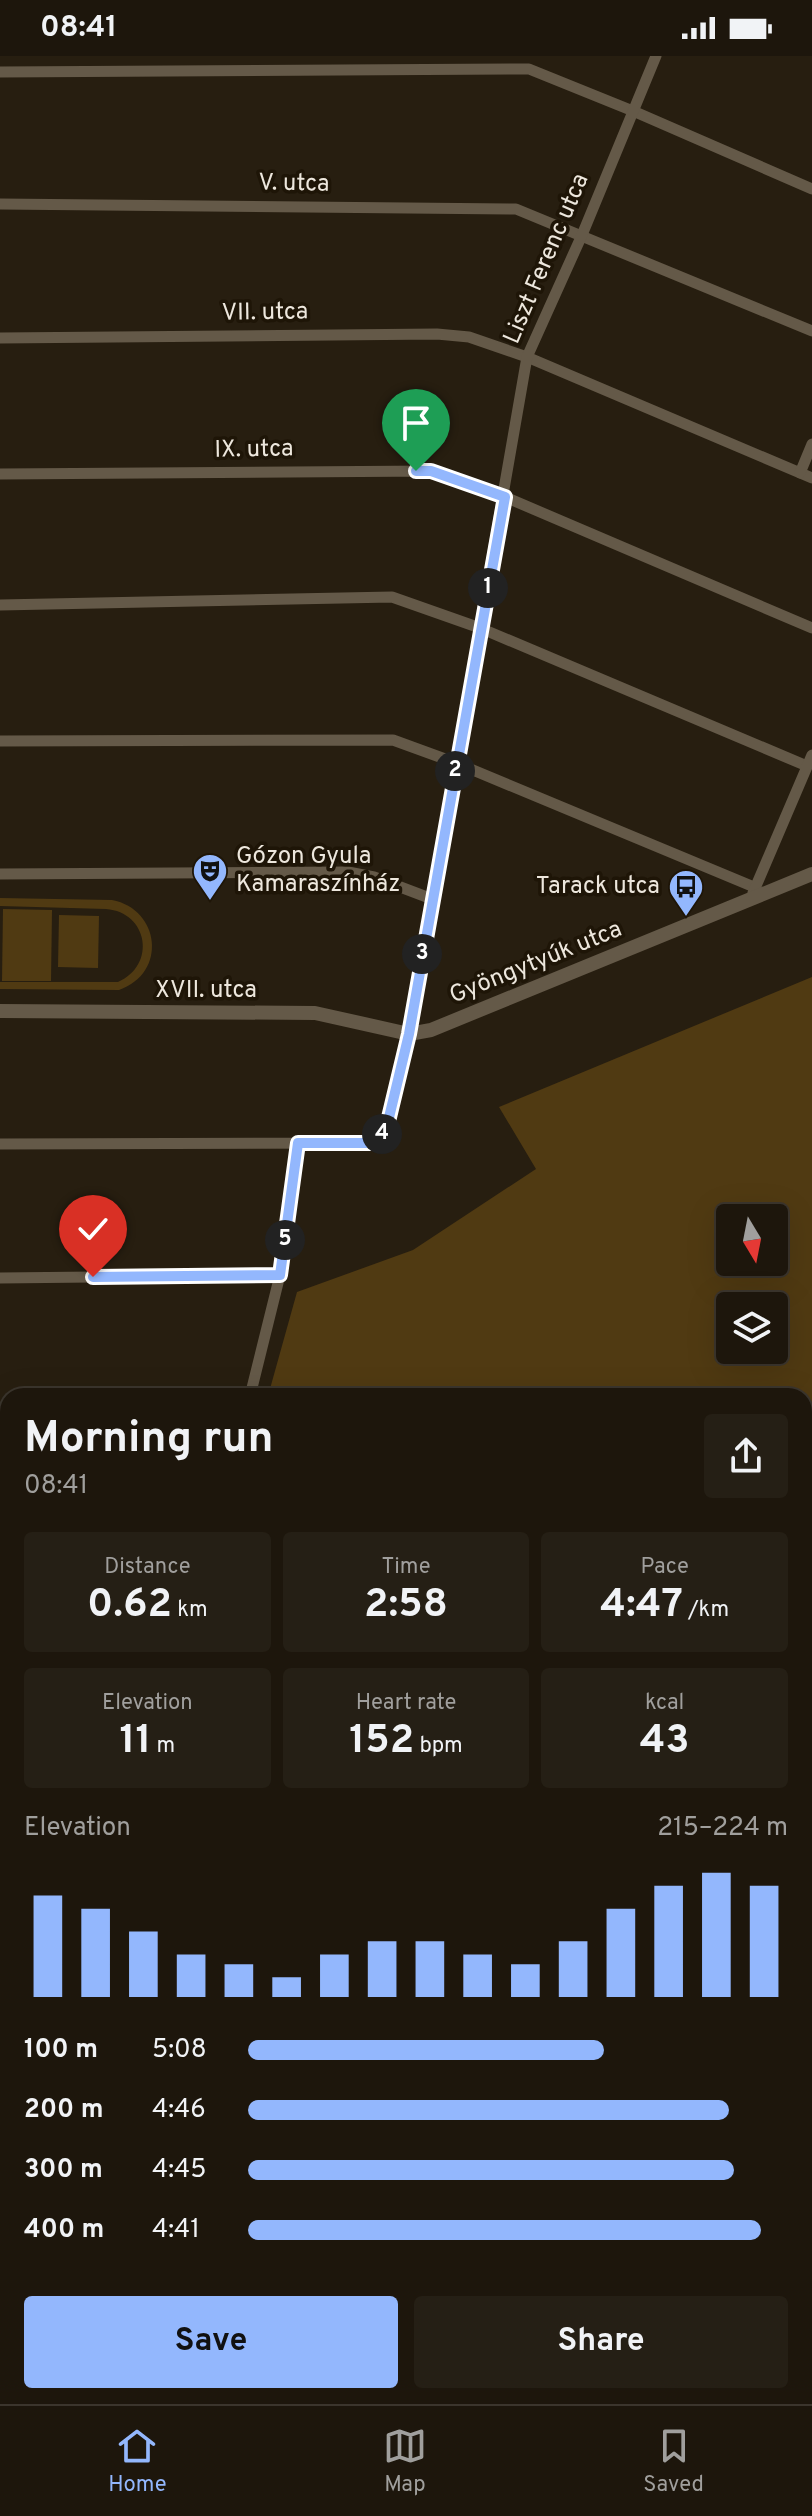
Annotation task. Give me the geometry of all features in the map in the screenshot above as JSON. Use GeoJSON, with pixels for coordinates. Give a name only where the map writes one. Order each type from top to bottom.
{"type":"FeatureCollection","features":[{"type":"Feature","properties":{"kind":"street","name":"Liszt Ferenc utca"},"geometry":{"type":"LineString","coordinates":[[298,1143],[373,1143],[386,1130],[409,1034],[527,357],[582,235],[656,56]]}},
{"type":"Feature","properties":{"kind":"street"},"geometry":{"type":"LineString","coordinates":[[0,72],[529,69],[812,189]]}},
{"type":"Feature","properties":{"kind":"street","name":"V. utca"},"geometry":{"type":"LineString","coordinates":[[0,204],[516,209],[812,331]]}},
{"type":"Feature","properties":{"kind":"street","name":"VII. utca"},"geometry":{"type":"LineString","coordinates":[[0,338],[437,334],[469,337],[527,357],[812,478]]}},
{"type":"Feature","properties":{"kind":"street"},"geometry":{"type":"LineString","coordinates":[[800,473],[812,444]]}},
{"type":"Feature","properties":{"kind":"street","name":"IX. utca"},"geometry":{"type":"LineString","coordinates":[[0,474],[431,471],[505,497],[812,628]]}},
{"type":"Feature","properties":{"kind":"street"},"geometry":{"type":"LineString","coordinates":[[0,605],[392,597],[480,628],[810,761],[753,892],[456,763],[393,740],[0,741]]}},
{"type":"Feature","properties":{"kind":"street"},"geometry":{"type":"LineString","coordinates":[[0,874],[348,872],[374,877],[432,899]]}},
{"type":"Feature","properties":{"kind":"street","name":"Gyöngytyúk utca"},"geometry":{"type":"LineString","coordinates":[[409,1034],[431,1030],[753,892],[812,874]]}},
{"type":"Feature","properties":{"kind":"street","name":"XVII. utca"},"geometry":{"type":"LineString","coordinates":[[0,1011],[315,1013],[409,1034]]}},
{"type":"Feature","properties":{"kind":"street"},"geometry":{"type":"LineString","coordinates":[[0,1144],[298,1143],[280,1275],[252,1388]]}},
{"type":"Feature","properties":{"kind":"street"},"geometry":{"type":"LineString","coordinates":[[0,1278],[280,1275]]}},
{"type":"Feature","properties":{"kind":"shaded area"},"geometry":{"type":"Polygon","coordinates":[[[0,898],[112,900],[128,906],[140,915],[152,942],[151,956],[145,970],[135,982],[119,990],[0,989],[0,982],[118,982],[138,964],[142,940],[139,929],[120,912],[0,906],[0,898]]]}},
{"type":"Feature","properties":{"kind":"shaded area"},"geometry":{"type":"Polygon","coordinates":[[[3,909],[52,910],[51,981],[2,981],[3,909]]]}},
{"type":"Feature","properties":{"kind":"shaded area"},"geometry":{"type":"Polygon","coordinates":[[[59,915],[99,916],[98,968],[58,967],[59,915]]]}},
{"type":"Feature","properties":{"kind":"shaded area"},"geometry":{"type":"Polygon","coordinates":[[[812,977],[812,1388],[270,1388],[297,1292],[413,1250],[536,1169],[499,1107],[812,977]]]}},
{"type":"Feature","properties":{"kind":"place","name":"Gózon Gyula Kamaraszínház"},"geometry":{"type":"Point","coordinates":[210,902]}},
{"type":"Feature","properties":{"kind":"place","name":"Tarack utca"},"geometry":{"type":"Point","coordinates":[686,918]}},
{"type":"Feature","properties":{"kind":"route"},"geometry":{"type":"LineString","coordinates":[[93,1277],[280,1275],[298,1143],[373,1143],[386,1130],[409,1034],[505,497],[431,471],[416,471]]}}]}
